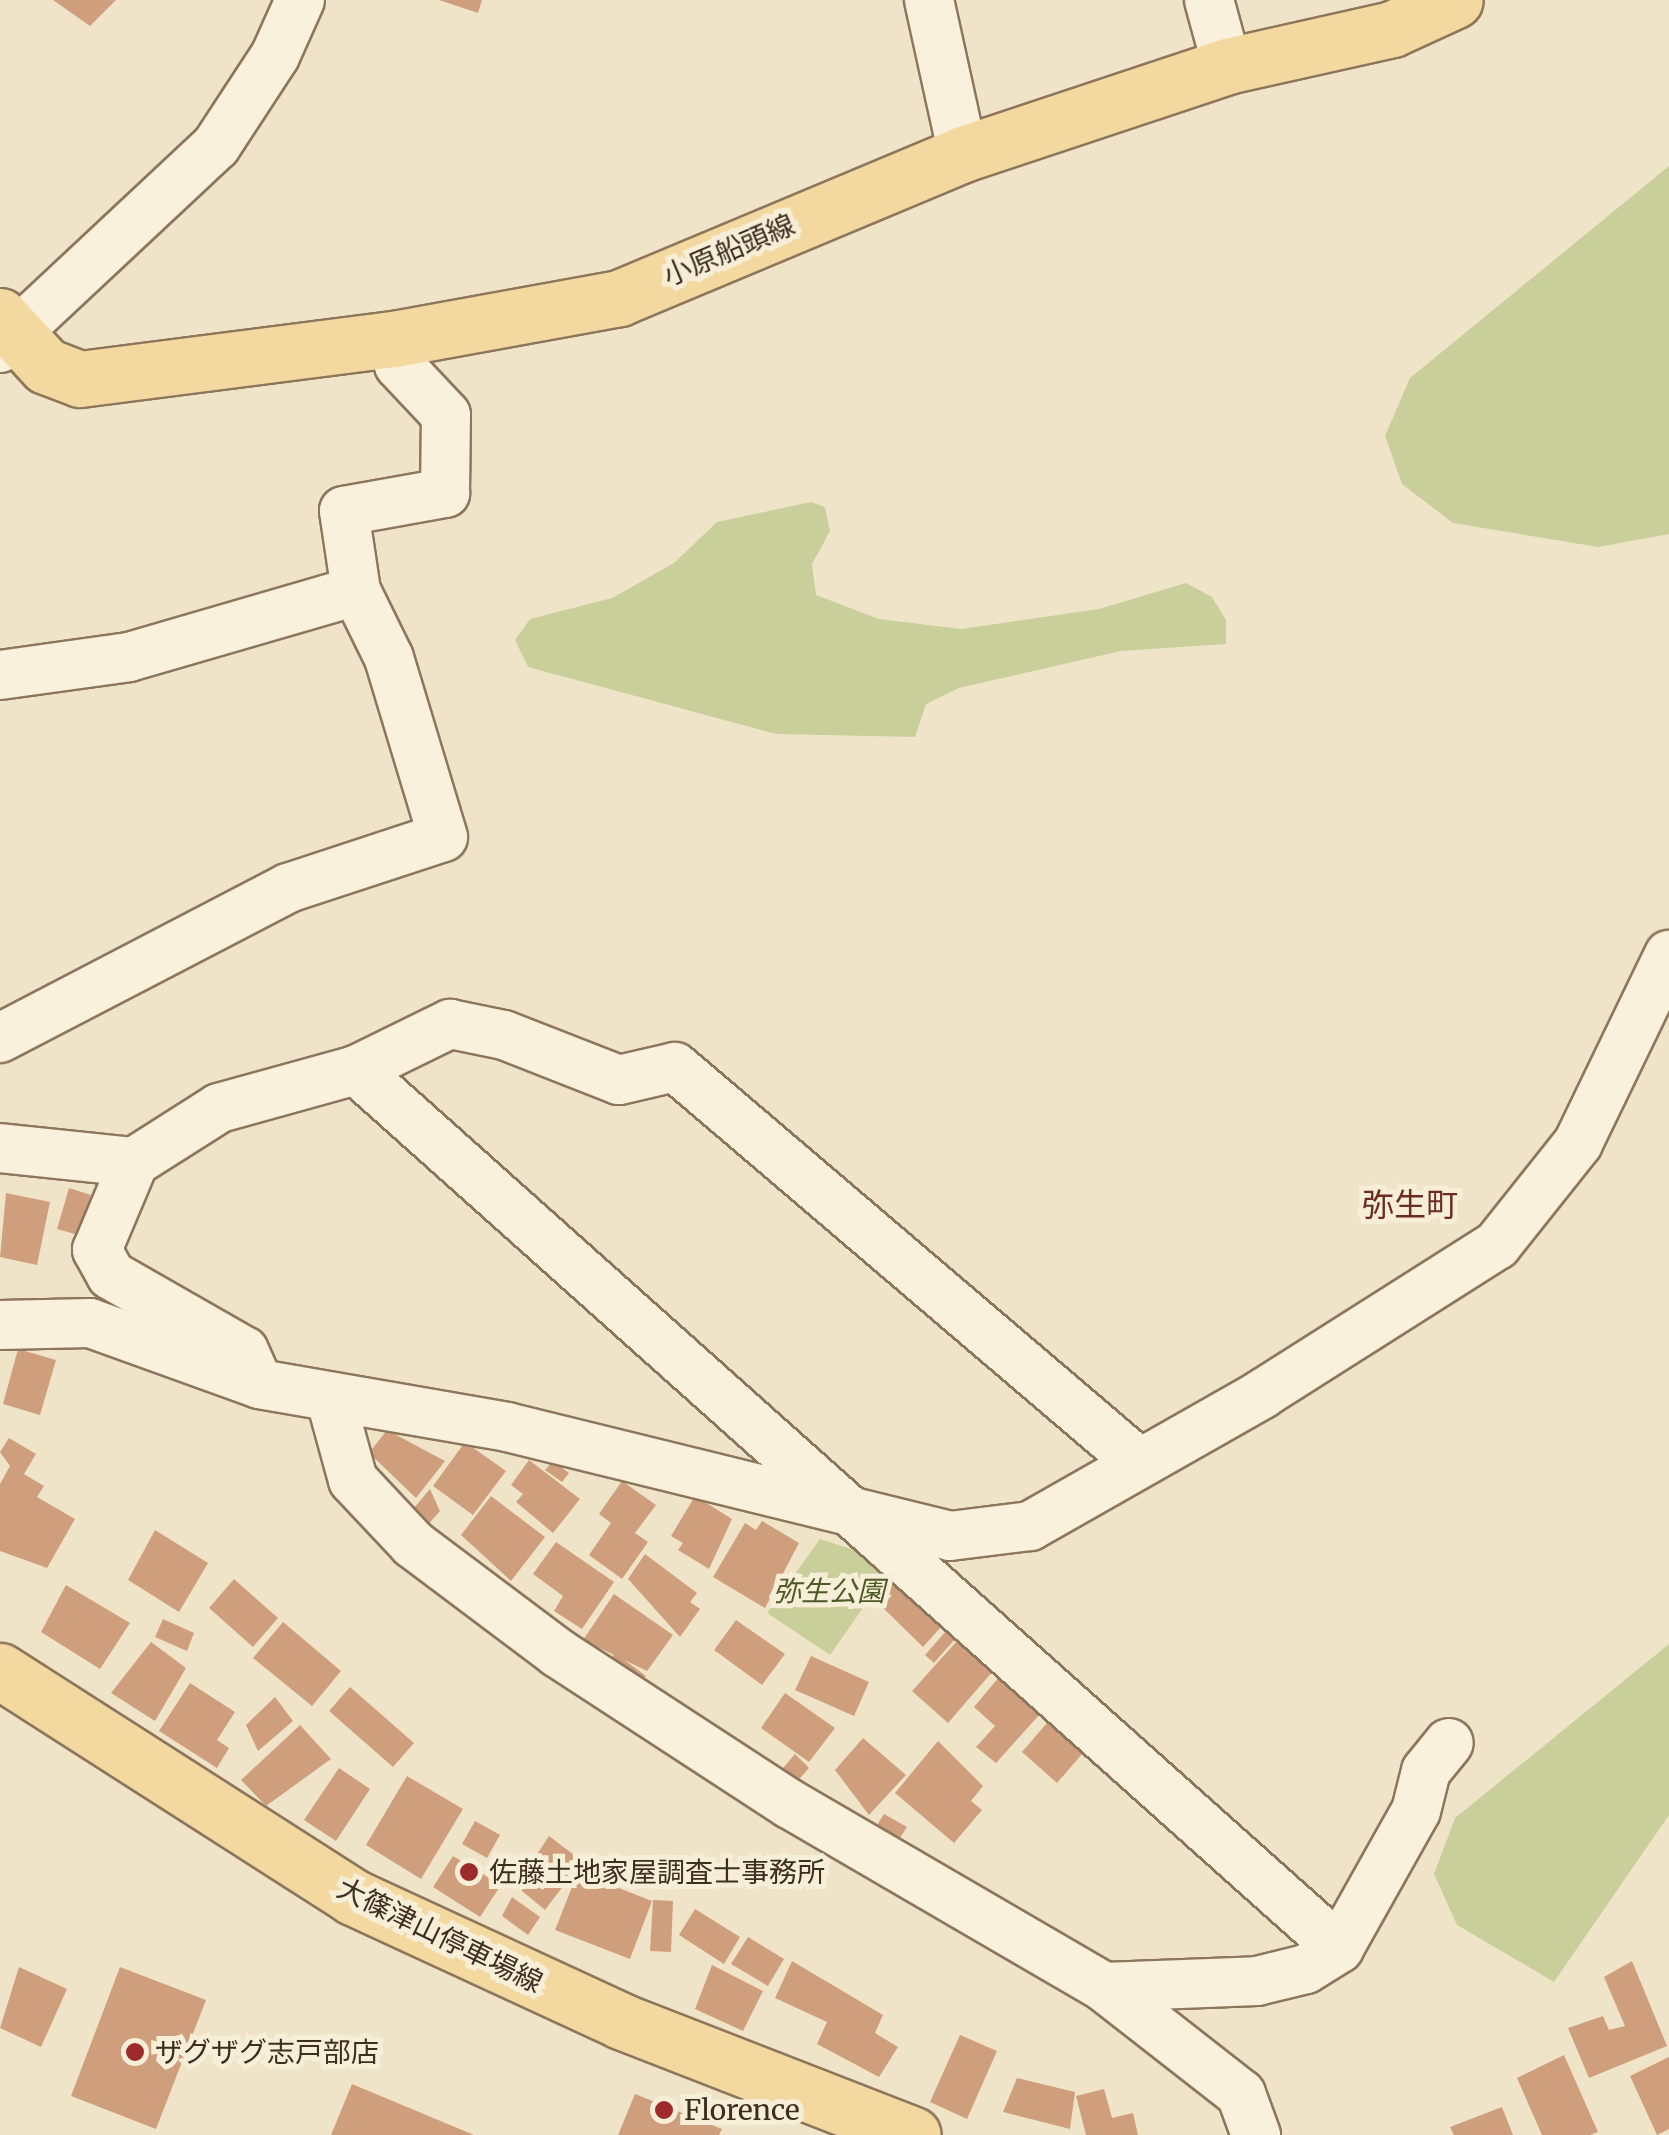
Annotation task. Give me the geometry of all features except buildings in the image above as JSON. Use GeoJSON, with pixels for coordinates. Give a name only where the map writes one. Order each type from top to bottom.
{"type":"FeatureCollection","features":[{"type":"Feature","properties":{"kind":"main road","name":"小原船頭線"},"geometry":{"type":"LineString","coordinates":[[7,332],[46,366],[80,379],[394,339],[619,298],[963,154],[1227,66],[1328,49],[1456,0]]}},
{"type":"Feature","properties":{"kind":"main road","name":"大篠津山停車場線"},"geometry":{"type":"LineString","coordinates":[[0,1671],[353,1897],[621,2021],[856,2122],[913,2135]]}},
{"type":"Feature","properties":{"kind":"street"},"geometry":{"type":"LineString","coordinates":[[7,332],[216,146],[275,56],[300,0]]}},
{"type":"Feature","properties":{"kind":"street"},"geometry":{"type":"LineString","coordinates":[[929,0],[963,154]]}},
{"type":"Feature","properties":{"kind":"street"},"geometry":{"type":"LineString","coordinates":[[1209,0],[1227,66]]}},
{"type":"Feature","properties":{"kind":"street"},"geometry":{"type":"LineString","coordinates":[[0,1038],[288,888],[379,852],[443,837],[390,658],[356,592],[344,511],[445,493],[446,415],[399,365],[394,339]]}},
{"type":"Feature","properties":{"kind":"street"},"geometry":{"type":"LineString","coordinates":[[0,676],[128,657],[356,592]]}},
{"type":"Feature","properties":{"kind":"street"},"geometry":{"type":"LineString","coordinates":[[0,1325],[90,1323],[259,1384],[331,1400],[506,1427],[950,1536],[1030,1526],[1137,1461],[1262,1394],[1497,1245],[1578,1143],[1669,955]]}},
{"type":"Feature","properties":{"kind":"street"},"geometry":{"type":"LineString","coordinates":[[259,1384],[244,1351],[110,1275],[97,1250],[134,1162],[219,1108],[356,1070],[450,1024],[504,1034],[620,1080],[675,1066],[1137,1461]]}},
{"type":"Feature","properties":{"kind":"street"},"geometry":{"type":"LineString","coordinates":[[356,1070],[1340,1948]]}},
{"type":"Feature","properties":{"kind":"street"},"geometry":{"type":"LineString","coordinates":[[0,1148],[134,1162]]}},
{"type":"Feature","properties":{"kind":"street"},"geometry":{"type":"LineString","coordinates":[[331,1400],[353,1480],[414,1544],[558,1653],[790,1804],[1104,1987],[1229,2082],[1256,2135]]}},
{"type":"Feature","properties":{"kind":"street"},"geometry":{"type":"LineString","coordinates":[[1104,1987],[1257,1981],[1306,1969],[1340,1948],[1416,1811],[1426,1771],[1448,1743]]}},
{"type":"Feature","properties":{"kind":"green space"},"geometry":{"type":"Polygon","coordinates":[[[1669,166],[1669,534],[1598,547],[1453,523],[1402,484],[1385,436],[1410,378],[1669,166]]]}},
{"type":"Feature","properties":{"kind":"green space"},"geometry":{"type":"Polygon","coordinates":[[[811,502],[825,507],[830,531],[812,564],[816,595],[879,619],[961,629],[1099,609],[1186,583],[1212,597],[1226,620],[1226,644],[1121,651],[959,688],[926,704],[915,737],[776,734],[528,667],[515,640],[530,619],[612,598],[674,563],[717,522],[811,502]]]}},
{"type":"Feature","properties":{"kind":"green space","name":"弥生公園"},"geometry":{"type":"Polygon","coordinates":[[[820,1539],[854,1550],[886,1575],[830,1655],[767,1613],[820,1539]]]}},
{"type":"Feature","properties":{"kind":"green space"},"geometry":{"type":"Polygon","coordinates":[[[1669,1644],[1669,1815],[1554,1982],[1457,1925],[1434,1874],[1455,1818],[1669,1644]]]}},
{"type":"Feature","properties":{"kind":"place","name":"佐藤土地家屋調査士事務所"},"geometry":{"type":"Point","coordinates":[469,1872]}},
{"type":"Feature","properties":{"kind":"place","name":"ザグザグ志戸部店"},"geometry":{"type":"Point","coordinates":[135,2052]}},
{"type":"Feature","properties":{"kind":"place","name":"Florence"},"geometry":{"type":"Point","coordinates":[664,2110]}},
{"type":"Feature","properties":{"kind":"district","name":"弥生町"},"geometry":{"type":"Point","coordinates":[1410,1205]}}]}
